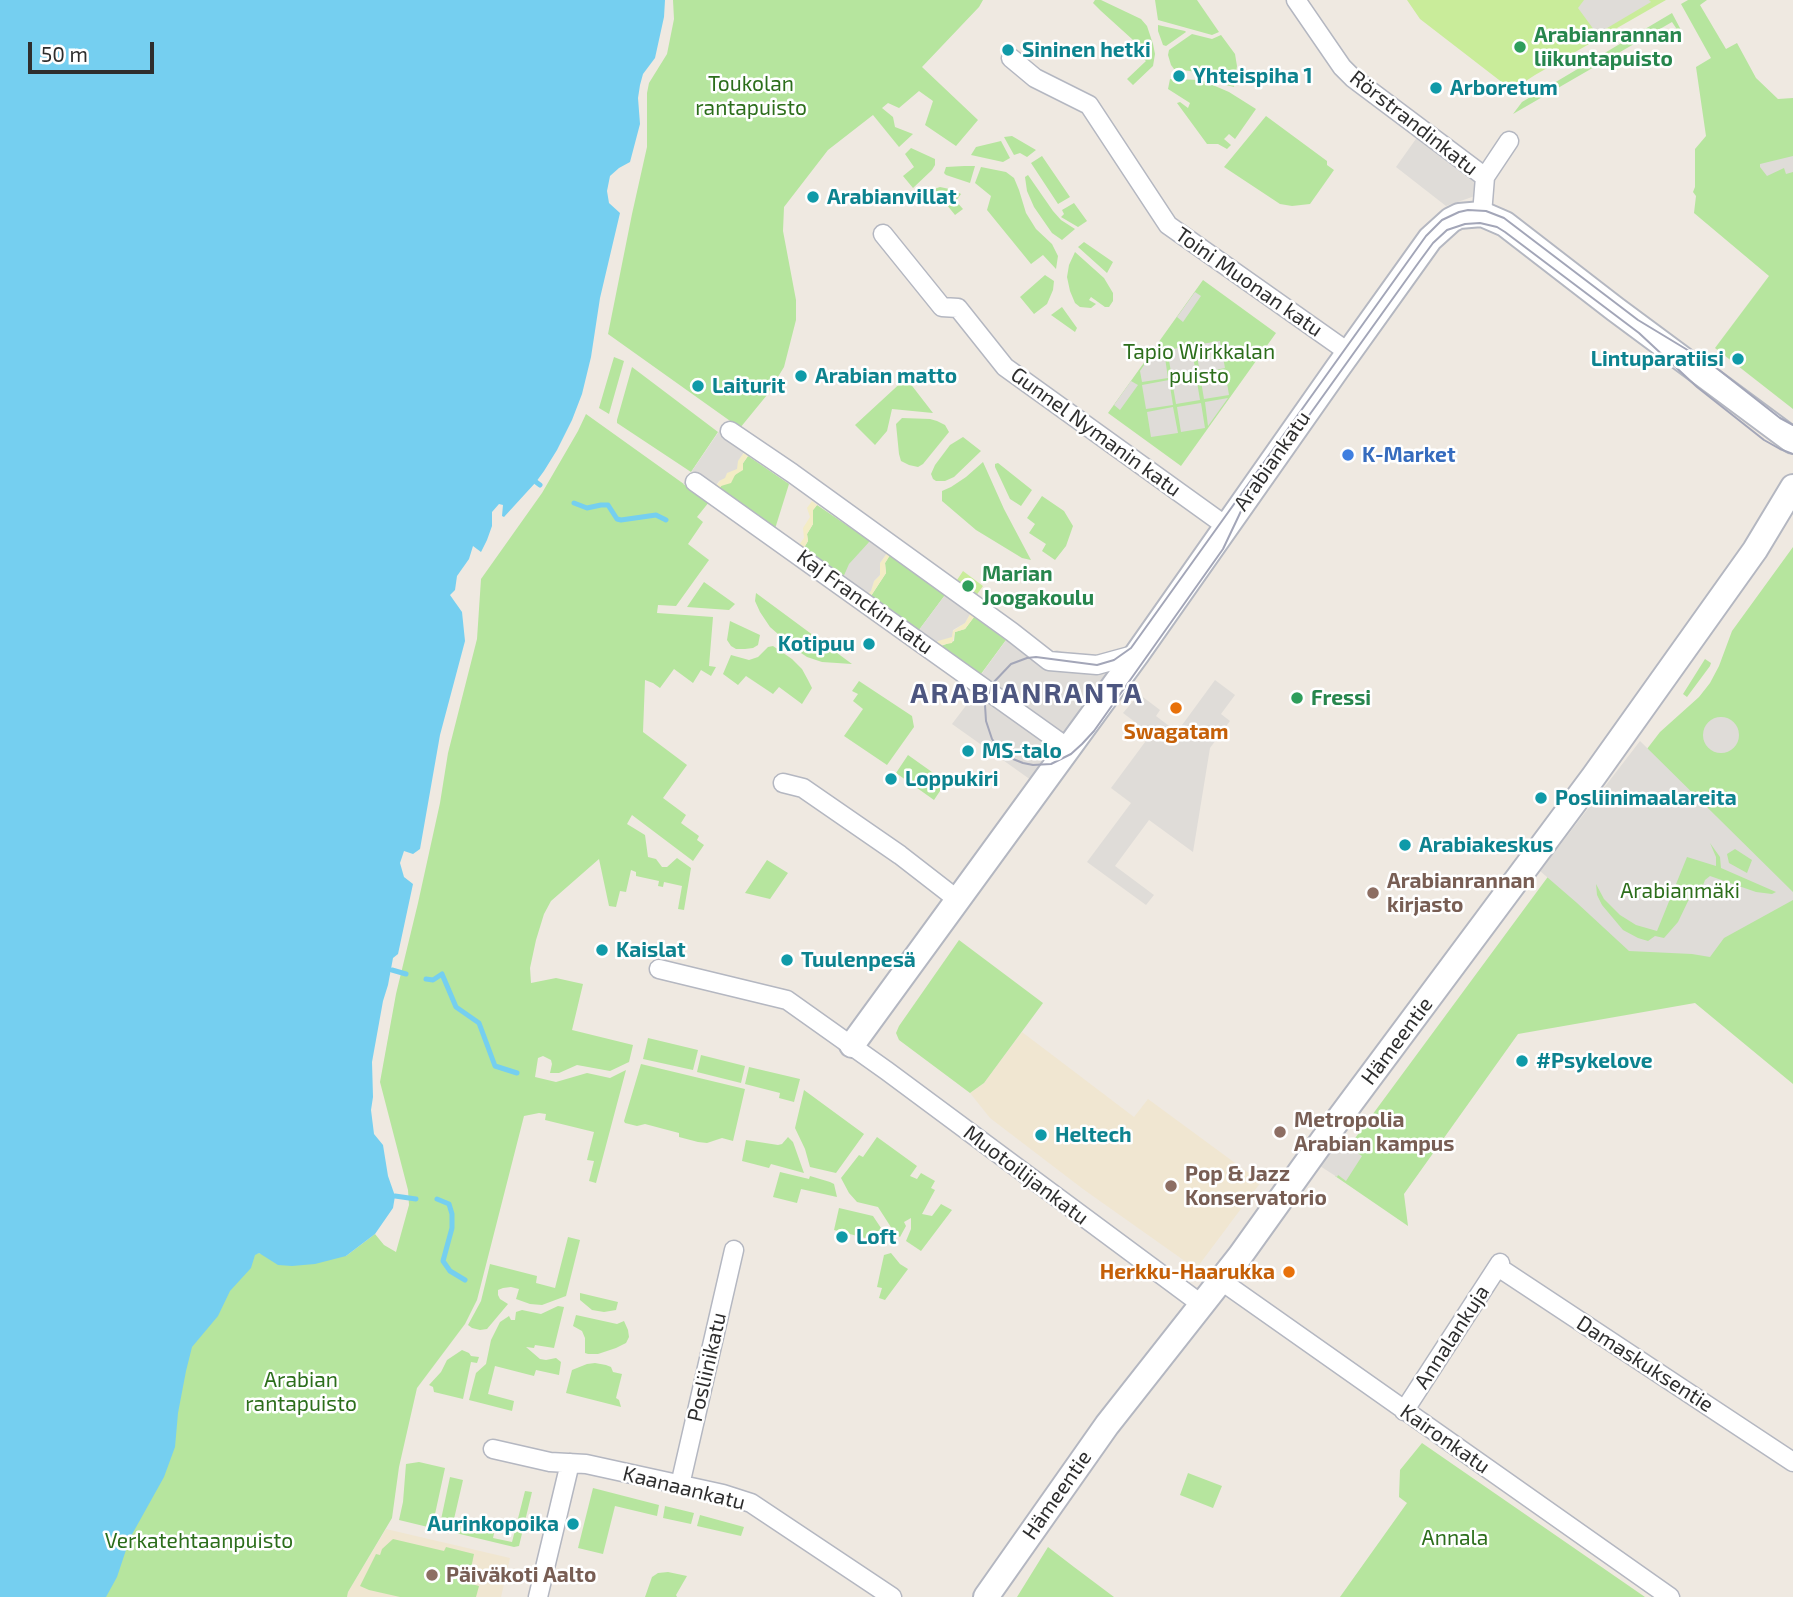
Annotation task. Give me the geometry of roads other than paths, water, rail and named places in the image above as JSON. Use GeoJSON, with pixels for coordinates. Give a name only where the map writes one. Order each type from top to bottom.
{"type":"FeatureCollection","features":[{"type":"Feature","properties":{"kind":"street","name":"Rörstrandinkatu"},"geometry":{"type":"LineString","coordinates":[[1296,0],[1342,67],[1353,78],[1485,177]]}},
{"type":"Feature","properties":{"kind":"street","name":"Toini Muonan katu"},"geometry":{"type":"LineString","coordinates":[[1011,58],[1035,78],[1089,105],[1168,225],[1348,352]]}},
{"type":"Feature","properties":{"kind":"street"},"geometry":{"type":"LineString","coordinates":[[1509,141],[1485,177],[1482,214],[1505,224],[1793,441]]}},
{"type":"Feature","properties":{"kind":"street","name":"Arabiankatu"},"geometry":{"type":"LineString","coordinates":[[852,1045],[1137,654],[1430,239],[1439,229],[1459,216],[1482,214]]}},
{"type":"Feature","properties":{"kind":"street","name":"Gunnel Nymanin katu"},"geometry":{"type":"LineString","coordinates":[[883,234],[942,307],[958,308],[1005,367],[1226,526]]}},
{"type":"Feature","properties":{"kind":"street"},"geometry":{"type":"LineString","coordinates":[[730,431],[792,473],[1049,661],[1097,665],[1137,654]]}},
{"type":"Feature","properties":{"kind":"street","name":"Kaj Franckin katu"},"geometry":{"type":"LineString","coordinates":[[695,482],[1068,748]]}},
{"type":"Feature","properties":{"kind":"street","name":"Hämeentie"},"geometry":{"type":"LineString","coordinates":[[986,1597],[1107,1425],[1240,1256],[1594,776],[1755,550],[1793,487]]}},
{"type":"Feature","properties":{"kind":"street","name":"Hämeentie"},"geometry":{"type":"LineString","coordinates":[[1755,550],[1793,507]]}},
{"type":"Feature","properties":{"kind":"street"},"geometry":{"type":"LineString","coordinates":[[783,783],[803,788],[900,855],[958,900]]}},
{"type":"Feature","properties":{"kind":"street","name":"Muotoilijankatu"},"geometry":{"type":"LineString","coordinates":[[659,969],[787,1000],[852,1045],[1201,1304]]}},
{"type":"Feature","properties":{"kind":"street","name":"Posliinikatu"},"geometry":{"type":"LineString","coordinates":[[680,1485],[734,1250]]}},
{"type":"Feature","properties":{"kind":"street","name":"Annalankuja"},"geometry":{"type":"LineString","coordinates":[[1404,1411],[1499,1265]]}},
{"type":"Feature","properties":{"kind":"street","name":"Damaskuksentie"},"geometry":{"type":"LineString","coordinates":[[1499,1265],[1793,1462]]}},
{"type":"Feature","properties":{"kind":"street","name":"Kaironkatu"},"geometry":{"type":"LineString","coordinates":[[1220,1280],[1670,1597]]}},
{"type":"Feature","properties":{"kind":"street","name":"Kaanaankatu"},"geometry":{"type":"LineString","coordinates":[[493,1449],[550,1462],[586,1464],[723,1494],[751,1503],[892,1597]]}},
{"type":"Feature","properties":{"kind":"street"},"geometry":{"type":"LineString","coordinates":[[538,1597],[570,1463]]}},
{"type":"Feature","properties":{"kind":"water"},"geometry":{"type":"Polygon","coordinates":[[[0,0],[665,0],[655,58],[643,74],[640,85],[640,124],[630,162],[610,176],[607,191],[609,203],[620,213],[600,298],[582,394],[572,420],[544,471],[504,517],[503,505],[499,504],[492,512],[492,526],[481,552],[473,546],[469,559],[457,576],[455,590],[450,595],[462,612],[465,641],[440,735],[420,849],[413,854],[404,851],[400,863],[404,877],[413,884],[398,954],[393,958],[383,1001],[372,1062],[371,1110],[374,1134],[383,1145],[388,1176],[395,1196],[393,1208],[375,1234],[346,1256],[315,1264],[292,1266],[278,1265],[259,1253],[255,1255],[251,1268],[230,1291],[218,1316],[192,1347],[178,1413],[175,1447],[164,1477],[130,1538],[117,1577],[106,1597],[0,1597],[0,0]]]}},
{"type":"Feature","properties":{"kind":"waterway"},"geometry":{"type":"LineString","coordinates":[[536,482],[540,485]]}},
{"type":"Feature","properties":{"kind":"waterway"},"geometry":{"type":"LineString","coordinates":[[574,503],[587,508],[608,505],[617,519],[621,520],[656,515],[666,520]]}},
{"type":"Feature","properties":{"kind":"waterway"},"geometry":{"type":"LineString","coordinates":[[392,970],[406,974]]}},
{"type":"Feature","properties":{"kind":"waterway"},"geometry":{"type":"LineString","coordinates":[[426,979],[433,980],[442,974],[456,1007],[479,1023],[495,1066],[517,1073]]}},
{"type":"Feature","properties":{"kind":"waterway"},"geometry":{"type":"LineString","coordinates":[[395,1196],[416,1199]]}},
{"type":"Feature","properties":{"kind":"waterway"},"geometry":{"type":"LineString","coordinates":[[437,1199],[449,1204],[452,1214],[452,1228],[443,1261],[450,1271],[465,1280]]}},
{"type":"Feature","properties":{"kind":"tram line"},"geometry":{"type":"LineString","coordinates":[[1793,425],[1780,418],[1714,366],[1638,320],[1504,218],[1486,211],[1459,212],[1442,220],[1426,236],[1131,648],[1114,660],[1097,665],[1036,657],[1011,664],[992,684],[985,705],[986,721],[992,739],[1013,759],[1033,765],[1051,764],[1071,754],[1094,731],[1223,549],[1242,509],[1419,262],[1447,230],[1465,224],[1480,223],[1505,232],[1639,333],[1697,387],[1764,440],[1793,454]]}},
{"type":"Feature","properties":{"kind":"place","name":"Arabianrannan liikuntapuisto"},"geometry":{"type":"Point","coordinates":[1520,47]}},
{"type":"Feature","properties":{"kind":"place","name":"Sininen hetki"},"geometry":{"type":"Point","coordinates":[1008,50]}},
{"type":"Feature","properties":{"kind":"place","name":"Yhteispiha 1"},"geometry":{"type":"Point","coordinates":[1179,76]}},
{"type":"Feature","properties":{"kind":"place","name":"Arboretum"},"geometry":{"type":"Point","coordinates":[1436,88]}},
{"type":"Feature","properties":{"kind":"place","name":"Arabianvillat"},"geometry":{"type":"Point","coordinates":[813,197]}},
{"type":"Feature","properties":{"kind":"place","name":"Lintuparatiisi"},"geometry":{"type":"Point","coordinates":[1738,359]}},
{"type":"Feature","properties":{"kind":"place","name":"Arabian matto"},"geometry":{"type":"Point","coordinates":[801,376]}},
{"type":"Feature","properties":{"kind":"place","name":"Laiturit"},"geometry":{"type":"Point","coordinates":[698,386]}},
{"type":"Feature","properties":{"kind":"place","name":"K-Market"},"geometry":{"type":"Point","coordinates":[1348,455]}},
{"type":"Feature","properties":{"kind":"place","name":"Marian Joogakoulu"},"geometry":{"type":"Point","coordinates":[968,586]}},
{"type":"Feature","properties":{"kind":"place","name":"Kotipuu"},"geometry":{"type":"Point","coordinates":[869,644]}},
{"type":"Feature","properties":{"kind":"place","name":"Fressi"},"geometry":{"type":"Point","coordinates":[1297,698]}},
{"type":"Feature","properties":{"kind":"place","name":"Swagatam"},"geometry":{"type":"Point","coordinates":[1176,708]}},
{"type":"Feature","properties":{"kind":"place","name":"MS-talo"},"geometry":{"type":"Point","coordinates":[968,751]}},
{"type":"Feature","properties":{"kind":"place","name":"Loppukiri"},"geometry":{"type":"Point","coordinates":[891,779]}},
{"type":"Feature","properties":{"kind":"place","name":"Posliinimaalareita"},"geometry":{"type":"Point","coordinates":[1541,798]}},
{"type":"Feature","properties":{"kind":"place","name":"Arabiakeskus"},"geometry":{"type":"Point","coordinates":[1405,845]}},
{"type":"Feature","properties":{"kind":"place","name":"Arabianrannan kirjasto"},"geometry":{"type":"Point","coordinates":[1373,893]}},
{"type":"Feature","properties":{"kind":"place","name":"Kaislat"},"geometry":{"type":"Point","coordinates":[602,950]}},
{"type":"Feature","properties":{"kind":"place","name":"Tuulenpesä"},"geometry":{"type":"Point","coordinates":[787,960]}},
{"type":"Feature","properties":{"kind":"place","name":"#Psykelove"},"geometry":{"type":"Point","coordinates":[1522,1061]}},
{"type":"Feature","properties":{"kind":"place","name":"Metropolia Arabian kampus"},"geometry":{"type":"Point","coordinates":[1280,1132]}},
{"type":"Feature","properties":{"kind":"place","name":"Heltech"},"geometry":{"type":"Point","coordinates":[1041,1135]}},
{"type":"Feature","properties":{"kind":"place","name":"Pop & Jazz Konservatorio"},"geometry":{"type":"Point","coordinates":[1171,1186]}},
{"type":"Feature","properties":{"kind":"place","name":"Loft"},"geometry":{"type":"Point","coordinates":[842,1237]}},
{"type":"Feature","properties":{"kind":"place","name":"Herkku-Haarukka"},"geometry":{"type":"Point","coordinates":[1289,1272]}},
{"type":"Feature","properties":{"kind":"place","name":"Aurinkopoika"},"geometry":{"type":"Point","coordinates":[573,1524]}},
{"type":"Feature","properties":{"kind":"place","name":"Päiväkoti Aalto"},"geometry":{"type":"Point","coordinates":[432,1575]}},
{"type":"Feature","properties":{"kind":"district","name":"ARABIANRANTA"},"geometry":{"type":"Point","coordinates":[1027,694]}},
{"type":"Feature","properties":{"kind":"park label","name":"Toukolan rantapuisto"},"geometry":{"type":"Point","coordinates":[751,96]}},
{"type":"Feature","properties":{"kind":"park label","name":"Tapio Wirkkalan puisto"},"geometry":{"type":"Point","coordinates":[1199,364]}},
{"type":"Feature","properties":{"kind":"park label","name":"Arabianmäki"},"geometry":{"type":"Point","coordinates":[1680,891]}},
{"type":"Feature","properties":{"kind":"park label","name":"Arabian rantapuisto"},"geometry":{"type":"Point","coordinates":[301,1392]}},
{"type":"Feature","properties":{"kind":"park label","name":"Annala"},"geometry":{"type":"Point","coordinates":[1455,1538]}},
{"type":"Feature","properties":{"kind":"park label","name":"Verkatehtaanpuisto"},"geometry":{"type":"Point","coordinates":[199,1541]}}]}
